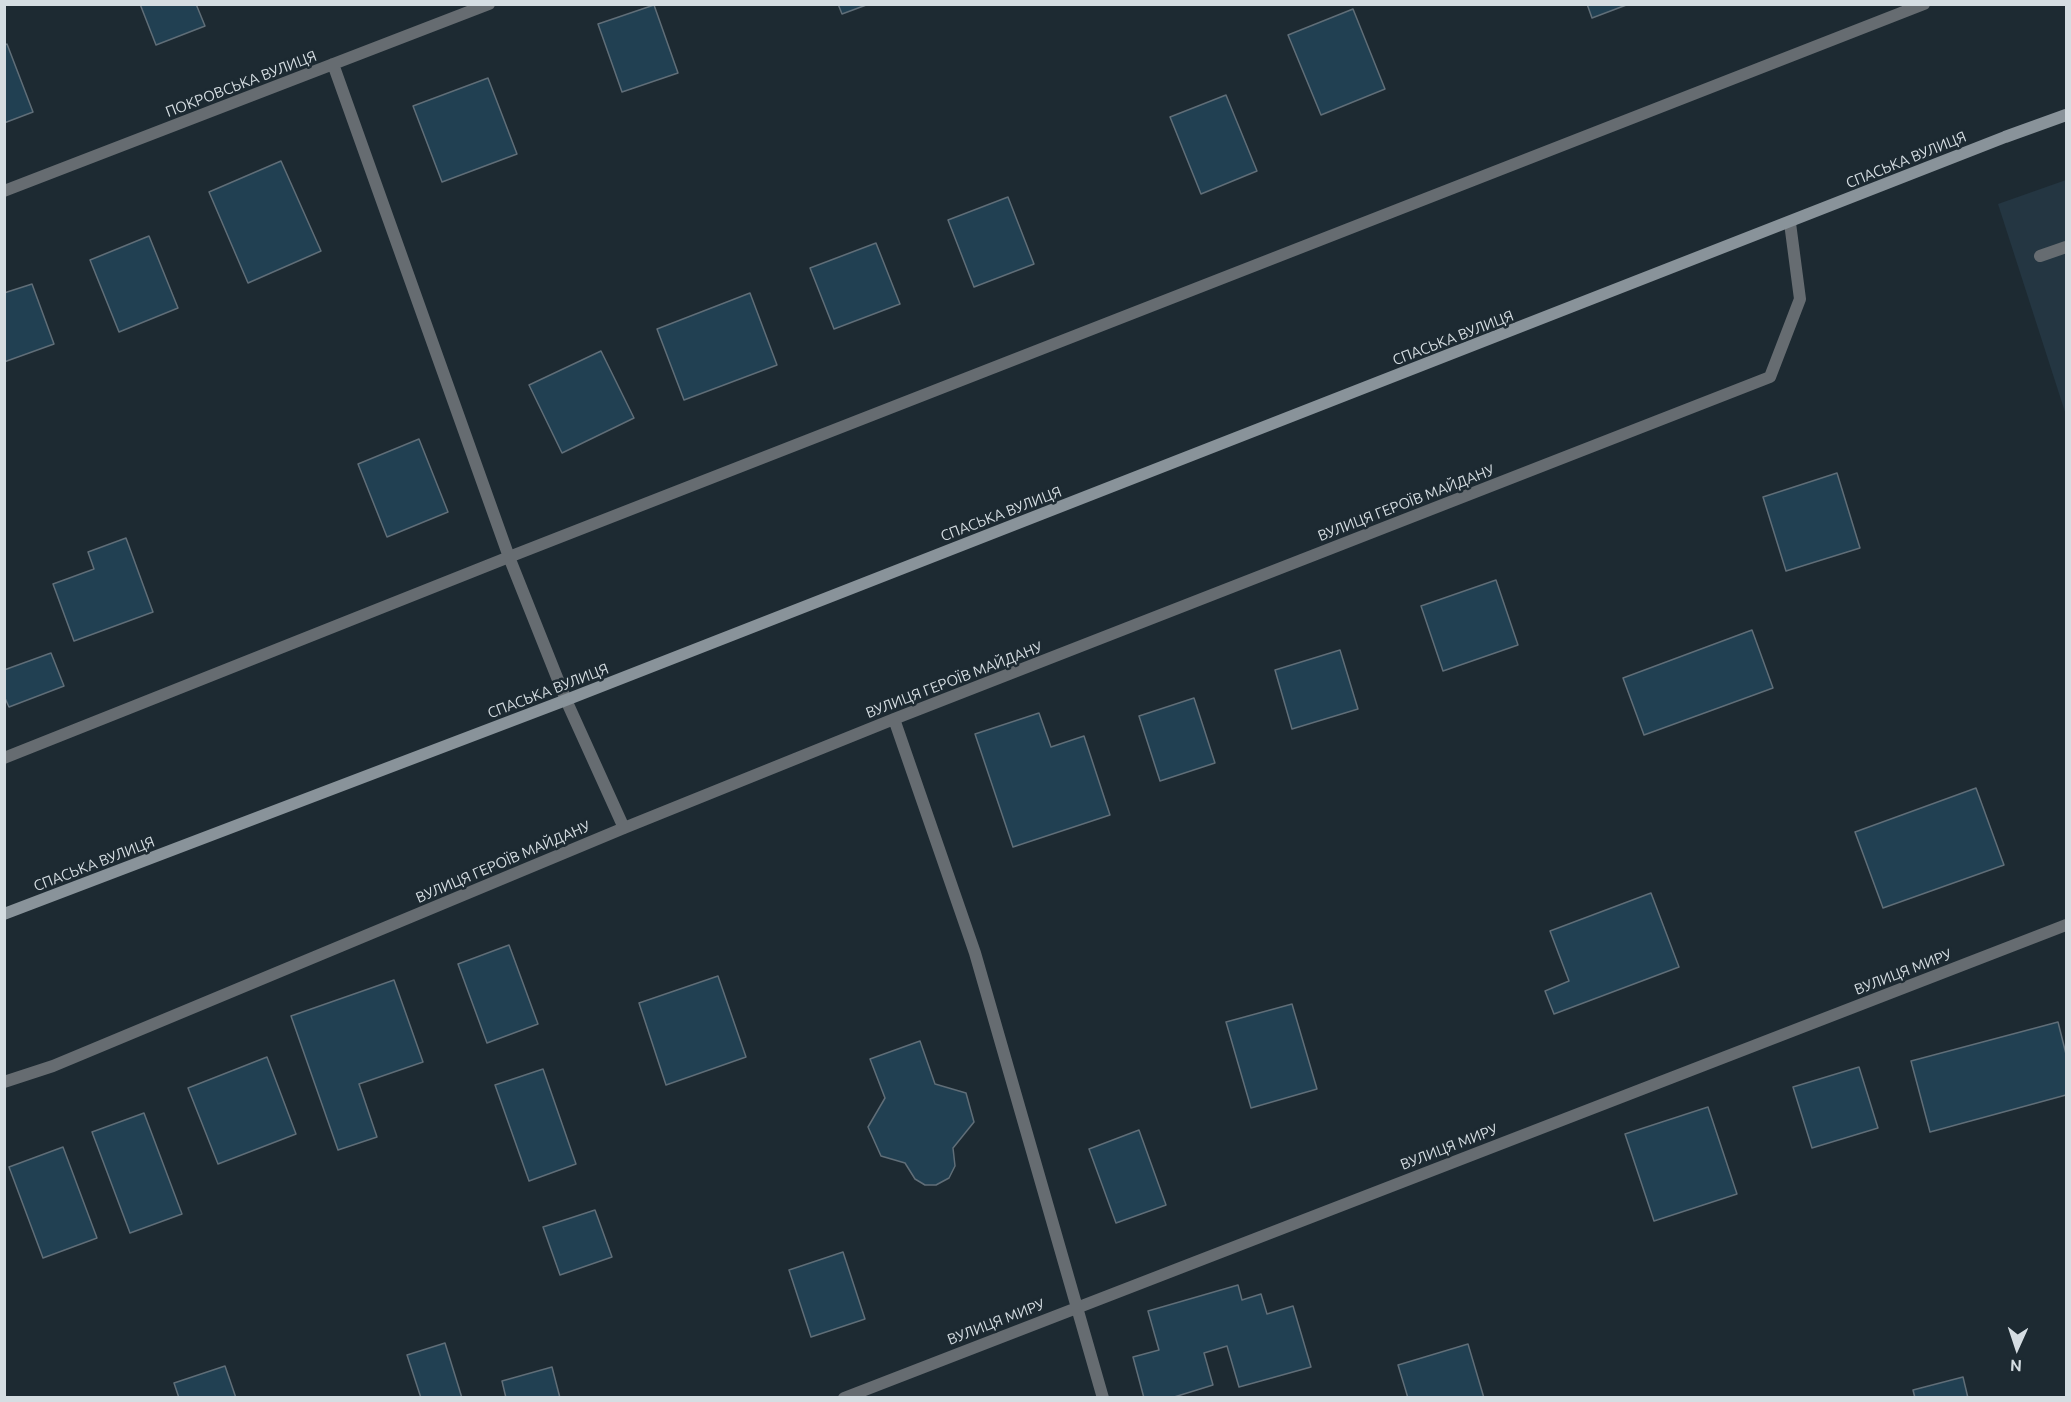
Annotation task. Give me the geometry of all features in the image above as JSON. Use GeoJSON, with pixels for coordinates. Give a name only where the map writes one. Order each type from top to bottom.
{"type":"FeatureCollection","features":[{"type":"Feature","properties":{"kind":"street","name":"ПОКРОВСЬКА ВУЛИЦЯ"},"geometry":{"type":"LineString","coordinates":[[4,191],[489,4]]}},
{"type":"Feature","properties":{"kind":"street"},"geometry":{"type":"LineString","coordinates":[[4,758],[509,557],[1924,4]]}},
{"type":"Feature","properties":{"kind":"street"},"geometry":{"type":"LineString","coordinates":[[333,64],[509,557],[566,700],[624,828]]}},
{"type":"Feature","properties":{"kind":"street","name":"СПАСЬКА ВУЛИЦЯ"},"geometry":{"type":"LineString","coordinates":[[4,914],[566,700],[2005,137],[2067,115]]}},
{"type":"Feature","properties":{"kind":"street","name":"ВУЛИЦЯ ГЕРОЇВ МАЙДАНУ"},"geometry":{"type":"LineString","coordinates":[[4,1082],[53,1066],[624,828],[894,719],[1770,377],[1800,299],[1790,223]]}},
{"type":"Feature","properties":{"kind":"street"},"geometry":{"type":"LineString","coordinates":[[2040,256],[2067,247]]}},
{"type":"Feature","properties":{"kind":"street"},"geometry":{"type":"LineString","coordinates":[[894,719],[975,953],[1102,1398]]}},
{"type":"Feature","properties":{"kind":"street","name":"ВУЛИЦЯ МИРУ"},"geometry":{"type":"LineString","coordinates":[[844,1398],[2067,925]]}},
{"type":"Feature","properties":{"kind":"shaded area"},"geometry":{"type":"Polygon","coordinates":[[[2066,180],[2066,415],[1998,204],[2066,180]]]}},
{"type":"Feature","properties":{"kind":"building"},"geometry":{"type":"Polygon","coordinates":[[[140,4],[196,4],[205,26],[156,45],[140,4]]]}},
{"type":"Feature","properties":{"kind":"building"},"geometry":{"type":"Polygon","coordinates":[[[838,4],[869,4],[842,14],[838,4]]]}},
{"type":"Feature","properties":{"kind":"building"},"geometry":{"type":"Polygon","coordinates":[[[1587,4],[1629,4],[1592,18],[1587,4]]]}},
{"type":"Feature","properties":{"kind":"building"},"geometry":{"type":"Polygon","coordinates":[[[654,5],[678,73],[622,92],[598,24],[654,5]]]}},
{"type":"Feature","properties":{"kind":"building"},"geometry":{"type":"Polygon","coordinates":[[[1353,9],[1385,89],[1321,115],[1288,35],[1353,9]]]}},
{"type":"Feature","properties":{"kind":"building"},"geometry":{"type":"Polygon","coordinates":[[[7,44],[33,112],[4,123],[4,45],[7,44]]]}},
{"type":"Feature","properties":{"kind":"building"},"geometry":{"type":"Polygon","coordinates":[[[488,78],[517,154],[442,182],[413,106],[488,78]]]}},
{"type":"Feature","properties":{"kind":"building"},"geometry":{"type":"Polygon","coordinates":[[[1226,95],[1257,171],[1201,194],[1170,117],[1226,95]]]}},
{"type":"Feature","properties":{"kind":"building"},"geometry":{"type":"Polygon","coordinates":[[[281,161],[321,251],[248,283],[209,192],[281,161]]]}},
{"type":"Feature","properties":{"kind":"building"},"geometry":{"type":"Polygon","coordinates":[[[1008,197],[1034,264],[974,287],[948,220],[1008,197]]]}},
{"type":"Feature","properties":{"kind":"building"},"geometry":{"type":"Polygon","coordinates":[[[149,236],[178,308],[119,332],[90,260],[149,236]]]}},
{"type":"Feature","properties":{"kind":"building"},"geometry":{"type":"Polygon","coordinates":[[[876,243],[900,304],[834,329],[810,268],[876,243]]]}},
{"type":"Feature","properties":{"kind":"building"},"geometry":{"type":"Polygon","coordinates":[[[32,284],[54,344],[4,362],[4,293],[32,284]]]}},
{"type":"Feature","properties":{"kind":"building"},"geometry":{"type":"Polygon","coordinates":[[[750,293],[777,365],[684,400],[657,329],[750,293]]]}},
{"type":"Feature","properties":{"kind":"building"},"geometry":{"type":"Polygon","coordinates":[[[601,351],[634,418],[562,453],[529,385],[601,351]]]}},
{"type":"Feature","properties":{"kind":"building"},"geometry":{"type":"Polygon","coordinates":[[[419,439],[448,512],[387,537],[358,464],[419,439]]]}},
{"type":"Feature","properties":{"kind":"building"},"geometry":{"type":"Polygon","coordinates":[[[1837,473],[1860,548],[1786,571],[1763,497],[1837,473]]]}},
{"type":"Feature","properties":{"kind":"building"},"geometry":{"type":"Polygon","coordinates":[[[126,538],[153,612],[74,641],[53,584],[94,569],[88,552],[126,538]]]}},
{"type":"Feature","properties":{"kind":"building"},"geometry":{"type":"Polygon","coordinates":[[[1496,580],[1518,645],[1443,671],[1421,606],[1496,580]]]}},
{"type":"Feature","properties":{"kind":"building"},"geometry":{"type":"Polygon","coordinates":[[[1752,630],[1773,688],[1644,735],[1623,678],[1752,630]]]}},
{"type":"Feature","properties":{"kind":"building"},"geometry":{"type":"Polygon","coordinates":[[[1340,650],[1358,709],[1292,729],[1275,670],[1340,650]]]}},
{"type":"Feature","properties":{"kind":"building"},"geometry":{"type":"Polygon","coordinates":[[[51,653],[64,686],[9,707],[4,696],[4,670],[51,653]]]}},
{"type":"Feature","properties":{"kind":"building"},"geometry":{"type":"Polygon","coordinates":[[[1194,698],[1215,763],[1160,781],[1139,716],[1194,698]]]}},
{"type":"Feature","properties":{"kind":"building"},"geometry":{"type":"Polygon","coordinates":[[[1039,713],[1051,747],[1084,736],[1110,815],[1013,847],[975,734],[1039,713]]]}},
{"type":"Feature","properties":{"kind":"building"},"geometry":{"type":"Polygon","coordinates":[[[1976,788],[2004,865],[1883,908],[1855,832],[1976,788]]]}},
{"type":"Feature","properties":{"kind":"building"},"geometry":{"type":"Polygon","coordinates":[[[1651,893],[1679,967],[1554,1014],[1545,991],[1569,981],[1550,931],[1651,893]]]}},
{"type":"Feature","properties":{"kind":"building"},"geometry":{"type":"Polygon","coordinates":[[[509,945],[538,1024],[487,1043],[458,964],[509,945]]]}},
{"type":"Feature","properties":{"kind":"building"},"geometry":{"type":"Polygon","coordinates":[[[718,976],[746,1057],[666,1085],[639,1003],[718,976]]]}},
{"type":"Feature","properties":{"kind":"building"},"geometry":{"type":"Polygon","coordinates":[[[394,980],[423,1062],[359,1084],[377,1137],[338,1150],[291,1016],[394,980]]]}},
{"type":"Feature","properties":{"kind":"building"},"geometry":{"type":"Polygon","coordinates":[[[1292,1004],[1317,1089],[1251,1108],[1226,1022],[1292,1004]]]}},
{"type":"Feature","properties":{"kind":"building"},"geometry":{"type":"Polygon","coordinates":[[[2058,1022],[2066,1054],[2066,1095],[1930,1132],[1911,1061],[2058,1022]]]}},
{"type":"Feature","properties":{"kind":"building"},"geometry":{"type":"Polygon","coordinates":[[[920,1041],[935,1084],[966,1093],[974,1122],[953,1148],[955,1166],[949,1178],[936,1185],[925,1185],[915,1179],[905,1163],[881,1156],[868,1127],[885,1098],[870,1059],[920,1041]]]}},
{"type":"Feature","properties":{"kind":"building"},"geometry":{"type":"Polygon","coordinates":[[[267,1057],[296,1134],[218,1164],[188,1088],[267,1057]]]}},
{"type":"Feature","properties":{"kind":"building"},"geometry":{"type":"Polygon","coordinates":[[[1859,1067],[1878,1128],[1812,1148],[1793,1087],[1859,1067]]]}},
{"type":"Feature","properties":{"kind":"building"},"geometry":{"type":"Polygon","coordinates":[[[543,1069],[576,1164],[529,1181],[495,1085],[543,1069]]]}},
{"type":"Feature","properties":{"kind":"building"},"geometry":{"type":"Polygon","coordinates":[[[1708,1107],[1737,1194],[1654,1221],[1625,1134],[1708,1107]]]}},
{"type":"Feature","properties":{"kind":"building"},"geometry":{"type":"Polygon","coordinates":[[[144,1113],[182,1214],[130,1233],[92,1132],[144,1113]]]}},
{"type":"Feature","properties":{"kind":"building"},"geometry":{"type":"Polygon","coordinates":[[[1139,1130],[1166,1205],[1116,1223],[1089,1149],[1139,1130]]]}},
{"type":"Feature","properties":{"kind":"building"},"geometry":{"type":"Polygon","coordinates":[[[63,1147],[97,1238],[43,1258],[9,1167],[63,1147]]]}},
{"type":"Feature","properties":{"kind":"building"},"geometry":{"type":"Polygon","coordinates":[[[595,1210],[612,1257],[560,1275],[543,1227],[595,1210]]]}},
{"type":"Feature","properties":{"kind":"building"},"geometry":{"type":"Polygon","coordinates":[[[843,1252],[865,1319],[811,1337],[789,1270],[843,1252]]]}},
{"type":"Feature","properties":{"kind":"building"},"geometry":{"type":"Polygon","coordinates":[[[1238,1285],[1242,1300],[1261,1294],[1267,1314],[1293,1306],[1311,1367],[1239,1387],[1227,1346],[1204,1353],[1213,1385],[1171,1398],[1144,1398],[1133,1357],[1159,1350],[1148,1311],[1238,1285]]]}},
{"type":"Feature","properties":{"kind":"building"},"geometry":{"type":"Polygon","coordinates":[[[445,1343],[462,1398],[421,1398],[407,1355],[445,1343]]]}},
{"type":"Feature","properties":{"kind":"building"},"geometry":{"type":"Polygon","coordinates":[[[1468,1344],[1484,1398],[1408,1398],[1398,1365],[1468,1344]]]}},
{"type":"Feature","properties":{"kind":"building"},"geometry":{"type":"Polygon","coordinates":[[[225,1366],[236,1398],[179,1398],[174,1383],[225,1366]]]}},
{"type":"Feature","properties":{"kind":"building"},"geometry":{"type":"Polygon","coordinates":[[[552,1367],[560,1398],[506,1398],[502,1381],[552,1367]]]}},
{"type":"Feature","properties":{"kind":"building"},"geometry":{"type":"Polygon","coordinates":[[[1963,1377],[1968,1398],[1915,1398],[1913,1390],[1963,1377]]]}}]}
